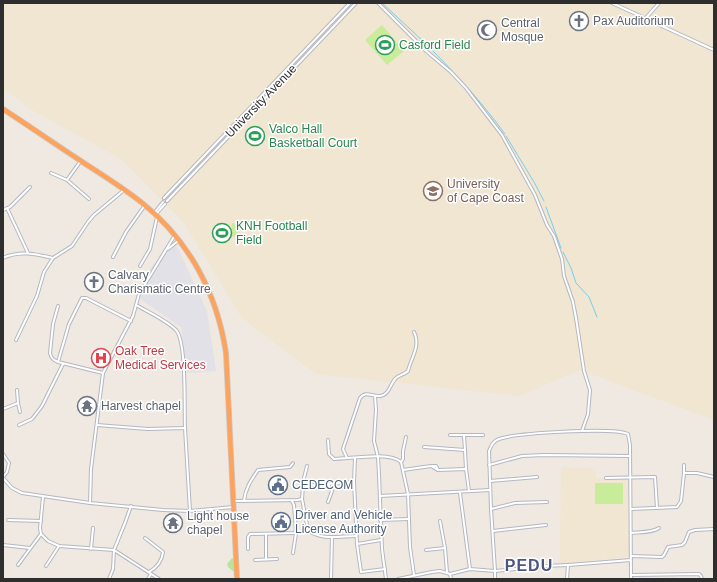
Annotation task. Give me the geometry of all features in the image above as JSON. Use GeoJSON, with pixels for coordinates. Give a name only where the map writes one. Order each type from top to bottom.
{"type":"FeatureCollection","features":[{"type":"Feature","properties":{"kind":"highway"},"geometry":{"type":"LineString","coordinates":[[3,109],[157,213],[176,234],[192,256],[205,281],[222,328],[227,368],[237,579]]}},
{"type":"Feature","properties":{"kind":"street","name":"University Avenue"},"geometry":{"type":"LineString","coordinates":[[164,198],[350,3]]}},
{"type":"Feature","properties":{"kind":"street","name":"University Avenue"},"geometry":{"type":"LineString","coordinates":[[167,200],[356,3]]}},
{"type":"Feature","properties":{"kind":"street"},"geometry":{"type":"LineString","coordinates":[[378,3],[466,88],[502,135],[528,180],[547,224],[554,236],[562,259],[564,276],[573,302],[583,353],[584,371],[590,387],[588,414],[582,432]]}},
{"type":"Feature","properties":{"kind":"street"},"geometry":{"type":"LineString","coordinates":[[612,3],[714,50]]}},
{"type":"Feature","properties":{"kind":"street"},"geometry":{"type":"LineString","coordinates":[[645,19],[659,3]]}},
{"type":"Feature","properties":{"kind":"street"},"geometry":{"type":"LineString","coordinates":[[67,180],[81,161]]}},
{"type":"Feature","properties":{"kind":"street"},"geometry":{"type":"LineString","coordinates":[[51,173],[67,180],[88,199]]}},
{"type":"Feature","properties":{"kind":"street"},"geometry":{"type":"LineString","coordinates":[[3,210],[30,188]]}},
{"type":"Feature","properties":{"kind":"street"},"geometry":{"type":"LineString","coordinates":[[16,340],[37,296],[44,272],[53,258],[72,246],[94,215],[124,190]]}},
{"type":"Feature","properties":{"kind":"street"},"geometry":{"type":"LineString","coordinates":[[140,266],[150,249],[157,213],[164,203]]}},
{"type":"Feature","properties":{"kind":"street"},"geometry":{"type":"LineString","coordinates":[[112,257],[126,232],[147,206]]}},
{"type":"Feature","properties":{"kind":"street"},"geometry":{"type":"LineString","coordinates":[[7,208],[28,253]]}},
{"type":"Feature","properties":{"kind":"street"},"geometry":{"type":"LineString","coordinates":[[90,503],[91,474],[103,373],[131,321],[141,290],[176,234]]}},
{"type":"Feature","properties":{"kind":"street"},"geometry":{"type":"LineString","coordinates":[[168,249],[180,240]]}},
{"type":"Feature","properties":{"kind":"street"},"geometry":{"type":"LineString","coordinates":[[3,258],[8,255],[28,253],[53,258]]}},
{"type":"Feature","properties":{"kind":"street"},"geometry":{"type":"LineString","coordinates":[[58,362],[69,324],[82,298],[86,298],[131,321]]}},
{"type":"Feature","properties":{"kind":"street"},"geometry":{"type":"LineString","coordinates":[[136,305],[172,327],[177,331],[180,338],[184,382],[190,511]]}},
{"type":"Feature","properties":{"kind":"street"},"geometry":{"type":"LineString","coordinates":[[58,306],[53,324],[50,353],[55,361],[103,373]]}},
{"type":"Feature","properties":{"kind":"street"},"geometry":{"type":"LineString","coordinates":[[347,458],[343,450],[360,398],[363,394],[375,396],[384,395],[396,378],[408,371],[417,345],[414,332]]}},
{"type":"Feature","properties":{"kind":"street"},"geometry":{"type":"LineString","coordinates":[[20,425],[32,419],[42,406],[63,364]]}},
{"type":"Feature","properties":{"kind":"street"},"geometry":{"type":"LineString","coordinates":[[17,390],[20,412]]}},
{"type":"Feature","properties":{"kind":"street"},"geometry":{"type":"LineString","coordinates":[[375,396],[376,410],[374,441],[378,457],[381,540],[386,579]]}},
{"type":"Feature","properties":{"kind":"street"},"geometry":{"type":"LineString","coordinates":[[3,410],[18,403]]}},
{"type":"Feature","properties":{"kind":"street"},"geometry":{"type":"LineString","coordinates":[[97,425],[148,428],[185,428]]}},
{"type":"Feature","properties":{"kind":"street"},"geometry":{"type":"LineString","coordinates":[[495,579],[489,465],[489,451],[493,443],[497,440],[519,435],[582,432],[620,432],[628,434],[631,510],[631,579]]}},
{"type":"Feature","properties":{"kind":"street"},"geometry":{"type":"LineString","coordinates":[[450,435],[483,435]]}},
{"type":"Feature","properties":{"kind":"street"},"geometry":{"type":"LineString","coordinates":[[464,436],[469,491]]}},
{"type":"Feature","properties":{"kind":"street"},"geometry":{"type":"LineString","coordinates":[[406,437],[403,459],[401,462],[408,494],[410,547],[414,575]]}},
{"type":"Feature","properties":{"kind":"street"},"geometry":{"type":"LineString","coordinates":[[328,440],[329,454],[334,459],[394,457],[401,462]]}},
{"type":"Feature","properties":{"kind":"street"},"geometry":{"type":"LineString","coordinates":[[424,447],[465,450]]}},
{"type":"Feature","properties":{"kind":"street"},"geometry":{"type":"LineString","coordinates":[[3,454],[10,463],[3,478],[16,490],[22,493],[90,503],[163,510],[190,511],[234,507]]}},
{"type":"Feature","properties":{"kind":"street"},"geometry":{"type":"LineString","coordinates":[[489,465],[522,456],[629,456]]}},
{"type":"Feature","properties":{"kind":"street"},"geometry":{"type":"LineString","coordinates":[[355,458],[354,482],[356,536],[361,572],[385,568]]}},
{"type":"Feature","properties":{"kind":"street"},"geometry":{"type":"LineString","coordinates":[[244,501],[248,485],[258,470],[286,468],[290,467],[293,463]]}},
{"type":"Feature","properties":{"kind":"street"},"geometry":{"type":"LineString","coordinates":[[631,510],[677,507],[681,500],[684,465]]}},
{"type":"Feature","properties":{"kind":"street"},"geometry":{"type":"LineString","coordinates":[[307,466],[302,499],[308,530],[317,536],[356,536]]}},
{"type":"Feature","properties":{"kind":"street"},"geometry":{"type":"LineString","coordinates":[[403,470],[432,466],[438,470],[466,469]]}},
{"type":"Feature","properties":{"kind":"street"},"geometry":{"type":"LineString","coordinates":[[684,473],[700,473],[714,477]]}},
{"type":"Feature","properties":{"kind":"street"},"geometry":{"type":"LineString","coordinates":[[490,481],[537,477]]}},
{"type":"Feature","properties":{"kind":"street"},"geometry":{"type":"LineString","coordinates":[[606,478],[656,478],[657,508]]}},
{"type":"Feature","properties":{"kind":"street"},"geometry":{"type":"LineString","coordinates":[[304,486],[354,482]]}},
{"type":"Feature","properties":{"kind":"street"},"geometry":{"type":"LineString","coordinates":[[328,484],[332,491],[328,502]]}},
{"type":"Feature","properties":{"kind":"street"},"geometry":{"type":"LineString","coordinates":[[380,496],[460,493],[490,490]]}},
{"type":"Feature","properties":{"kind":"street"},"geometry":{"type":"LineString","coordinates":[[460,493],[470,569]]}},
{"type":"Feature","properties":{"kind":"street"},"geometry":{"type":"LineString","coordinates":[[43,497],[40,521],[41,534],[48,541],[59,546],[114,550],[159,579]]}},
{"type":"Feature","properties":{"kind":"street"},"geometry":{"type":"LineString","coordinates":[[233,501],[292,501],[302,499]]}},
{"type":"Feature","properties":{"kind":"street"},"geometry":{"type":"LineString","coordinates":[[292,501],[294,505],[296,532],[293,553]]}},
{"type":"Feature","properties":{"kind":"street"},"geometry":{"type":"LineString","coordinates":[[491,508],[515,503],[547,502]]}},
{"type":"Feature","properties":{"kind":"street"},"geometry":{"type":"LineString","coordinates":[[109,579],[113,569],[114,550],[131,506]]}},
{"type":"Feature","properties":{"kind":"street"},"geometry":{"type":"LineString","coordinates":[[380,520],[409,519]]}},
{"type":"Feature","properties":{"kind":"street"},"geometry":{"type":"LineString","coordinates":[[8,520],[40,521]]}},
{"type":"Feature","properties":{"kind":"street"},"geometry":{"type":"LineString","coordinates":[[440,521],[445,548],[447,572]]}},
{"type":"Feature","properties":{"kind":"street"},"geometry":{"type":"LineString","coordinates":[[493,531],[546,525]]}},
{"type":"Feature","properties":{"kind":"street"},"geometry":{"type":"LineString","coordinates":[[91,549],[93,528]]}},
{"type":"Feature","properties":{"kind":"street"},"geometry":{"type":"LineString","coordinates":[[631,533],[652,531],[659,528]]}},
{"type":"Feature","properties":{"kind":"street"},"geometry":{"type":"LineString","coordinates":[[631,556],[662,557],[668,547],[684,544],[688,532],[705,529],[714,530]]}},
{"type":"Feature","properties":{"kind":"street"},"geometry":{"type":"LineString","coordinates":[[248,549],[248,537],[250,534],[296,532]]}},
{"type":"Feature","properties":{"kind":"street"},"geometry":{"type":"LineString","coordinates":[[18,565],[41,534]]}},
{"type":"Feature","properties":{"kind":"street"},"geometry":{"type":"LineString","coordinates":[[266,534],[266,559]]}},
{"type":"Feature","properties":{"kind":"street"},"geometry":{"type":"LineString","coordinates":[[332,537],[332,579]]}},
{"type":"Feature","properties":{"kind":"street"},"geometry":{"type":"LineString","coordinates":[[145,538],[163,552],[156,568],[148,572]]}},
{"type":"Feature","properties":{"kind":"street"},"geometry":{"type":"LineString","coordinates":[[357,544],[381,540]]}},
{"type":"Feature","properties":{"kind":"street"},"geometry":{"type":"LineString","coordinates":[[3,545],[30,548]]}},
{"type":"Feature","properties":{"kind":"street"},"geometry":{"type":"LineString","coordinates":[[46,566],[59,546]]}},
{"type":"Feature","properties":{"kind":"street"},"geometry":{"type":"LineString","coordinates":[[426,550],[445,548]]}},
{"type":"Feature","properties":{"kind":"street"},"geometry":{"type":"LineString","coordinates":[[255,560],[277,559]]}},
{"type":"Feature","properties":{"kind":"street"},"geometry":{"type":"LineString","coordinates":[[450,574],[470,569],[495,571],[631,560]]}},
{"type":"Feature","properties":{"kind":"street"},"geometry":{"type":"LineString","coordinates":[[567,579],[568,565]]}},
{"type":"Feature","properties":{"kind":"street"},"geometry":{"type":"LineString","coordinates":[[398,579],[432,572],[447,572],[450,574],[451,579]]}},
{"type":"Feature","properties":{"kind":"street"},"geometry":{"type":"LineString","coordinates":[[148,579],[151,574]]}},
{"type":"Feature","properties":{"kind":"street"},"geometry":{"type":"LineString","coordinates":[[632,575],[699,574],[702,579]]}},
{"type":"Feature","properties":{"kind":"shaded area","name":"University of Cape Coast"},"geometry":{"type":"Polygon","coordinates":[[[3,3],[714,3],[714,420],[580,370],[519,396],[316,374],[241,317],[184,223],[121,159],[32,110],[3,88],[3,3]]]}},
{"type":"Feature","properties":{"kind":"shaded area"},"geometry":{"type":"Polygon","coordinates":[[[175,242],[207,311],[216,371],[187,373],[181,327],[137,297],[152,266],[175,242]]]}},
{"type":"Feature","properties":{"kind":"shaded area"},"geometry":{"type":"Polygon","coordinates":[[[561,467],[596,469],[596,478],[628,479],[629,555],[626,557],[560,564],[561,467]]]}},
{"type":"Feature","properties":{"kind":"green space","name":"Casford Field"},"geometry":{"type":"Polygon","coordinates":[[[382,25],[404,51],[387,65],[365,40],[382,25]]]}},
{"type":"Feature","properties":{"kind":"green space","name":"Valco Hall Basketball Court"},"geometry":{"type":"Polygon","coordinates":[[[255,130],[260,133],[254,143],[249,140],[255,130]]]}},
{"type":"Feature","properties":{"kind":"green space","name":"KNH Football Field"},"geometry":{"type":"Polygon","coordinates":[[[217,223],[229,224],[227,243],[215,242],[217,223]]]}},
{"type":"Feature","properties":{"kind":"green space"},"geometry":{"type":"Polygon","coordinates":[[[232,223],[239,224],[238,237],[231,236],[232,223]]]}},
{"type":"Feature","properties":{"kind":"green space"},"geometry":{"type":"Polygon","coordinates":[[[595,483],[623,483],[623,504],[595,504],[595,483]]]}},
{"type":"Feature","properties":{"kind":"green space"},"geometry":{"type":"Polygon","coordinates":[[[232,558],[234,559],[234,572],[228,567],[227,564],[232,558]]]}},
{"type":"Feature","properties":{"kind":"waterway"},"geometry":{"type":"LineString","coordinates":[[382,3],[424,42]]}},
{"type":"Feature","properties":{"kind":"waterway"},"geometry":{"type":"LineString","coordinates":[[427,45],[468,88],[505,134]]}},
{"type":"Feature","properties":{"kind":"waterway"},"geometry":{"type":"LineString","coordinates":[[506,136],[544,201]]}},
{"type":"Feature","properties":{"kind":"waterway"},"geometry":{"type":"LineString","coordinates":[[546,207],[561,248]]}},
{"type":"Feature","properties":{"kind":"waterway"},"geometry":{"type":"LineString","coordinates":[[563,252],[576,283],[589,297],[597,317]]}},
{"type":"Feature","properties":{"kind":"place","name":"Pax Auditorium"},"geometry":{"type":"Point","coordinates":[579,21]}},
{"type":"Feature","properties":{"kind":"place","name":"Central Mosque"},"geometry":{"type":"Point","coordinates":[487,30]}},
{"type":"Feature","properties":{"kind":"place","name":"Casford Field"},"geometry":{"type":"Point","coordinates":[385,45]}},
{"type":"Feature","properties":{"kind":"place","name":"Valco Hall Basketball Court"},"geometry":{"type":"Point","coordinates":[255,136]}},
{"type":"Feature","properties":{"kind":"place","name":"University of Cape Coast"},"geometry":{"type":"Point","coordinates":[433,191]}},
{"type":"Feature","properties":{"kind":"place","name":"KNH Football Field"},"geometry":{"type":"Point","coordinates":[222,233]}},
{"type":"Feature","properties":{"kind":"place","name":"Calvary Charismatic Centre"},"geometry":{"type":"Point","coordinates":[94,282]}},
{"type":"Feature","properties":{"kind":"place","name":"Oak Tree Medical Services"},"geometry":{"type":"Point","coordinates":[101,358]}},
{"type":"Feature","properties":{"kind":"place","name":"Harvest chapel"},"geometry":{"type":"Point","coordinates":[87,406]}},
{"type":"Feature","properties":{"kind":"place","name":"CEDECOM"},"geometry":{"type":"Point","coordinates":[278,485]}},
{"type":"Feature","properties":{"kind":"place","name":"Driver and Vehicle License Authority"},"geometry":{"type":"Point","coordinates":[281,522]}},
{"type":"Feature","properties":{"kind":"place","name":"Light house chapel"},"geometry":{"type":"Point","coordinates":[173,523]}},
{"type":"Feature","properties":{"kind":"district","name":"PEDU"},"geometry":{"type":"Point","coordinates":[529,565]}}]}
